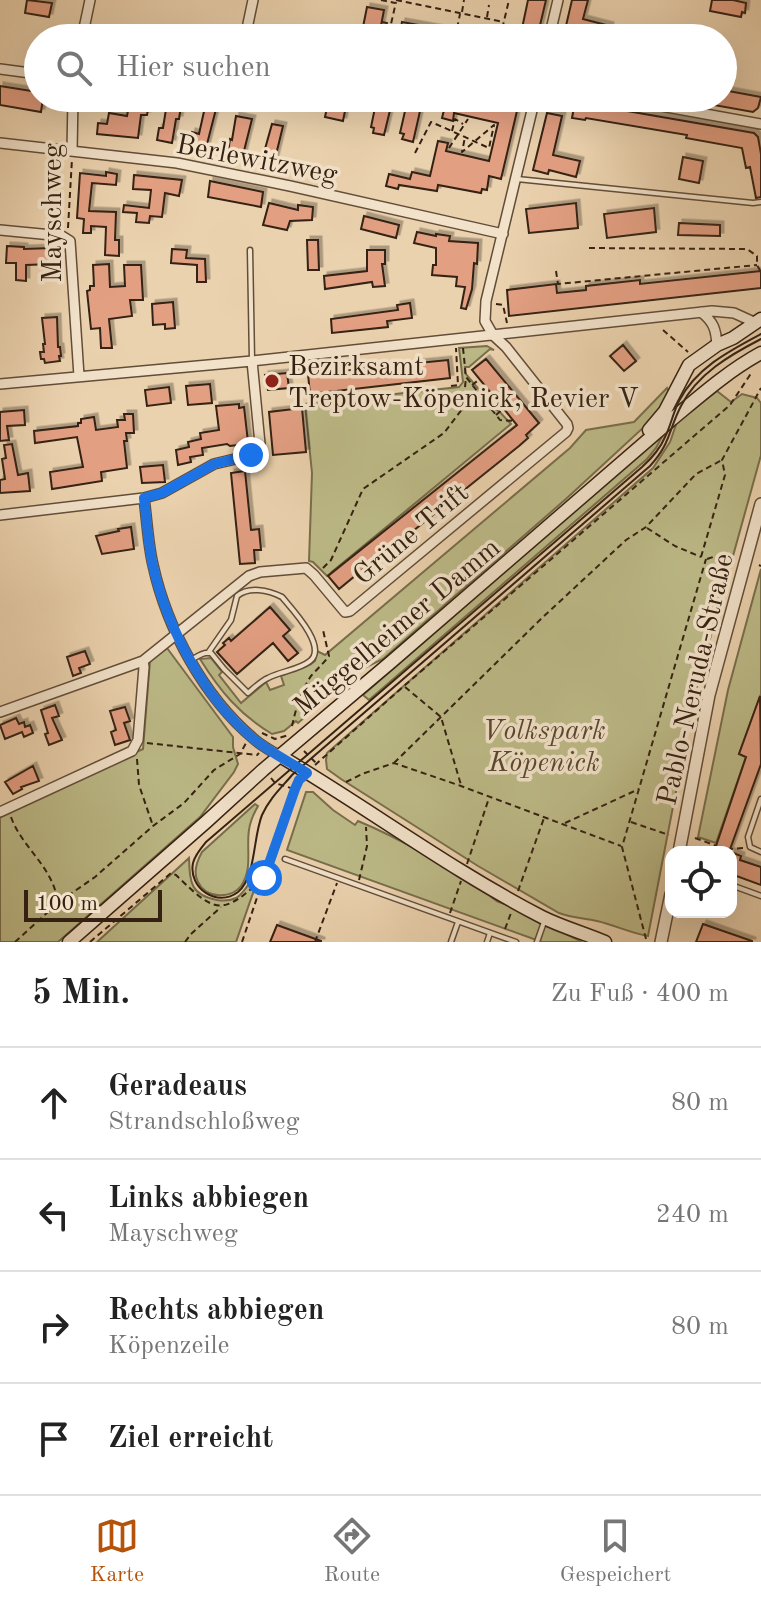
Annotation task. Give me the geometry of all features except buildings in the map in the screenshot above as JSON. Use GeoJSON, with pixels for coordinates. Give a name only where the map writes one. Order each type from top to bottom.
{"type":"FeatureCollection","features":[{"type":"Feature","properties":{"kind":"main road","name":"Müggelheimer Damm"},"geometry":{"type":"LineString","coordinates":[[574,505],[585,486],[658,422],[689,365],[717,345],[759,323]]}},
{"type":"Feature","properties":{"kind":"main road","name":"Müggelheimer Damm"},"geometry":{"type":"LineString","coordinates":[[69,942],[280,756],[709,388],[752,364],[761,353]]}},
{"type":"Feature","properties":{"kind":"main road"},"geometry":{"type":"LineString","coordinates":[[280,756],[514,902],[545,919],[605,942]]}},
{"type":"Feature","properties":{"kind":"street"},"geometry":{"type":"LineString","coordinates":[[85,24],[90,0]]}},
{"type":"Feature","properties":{"kind":"street"},"geometry":{"type":"LineString","coordinates":[[248,24],[253,0]]}},
{"type":"Feature","properties":{"kind":"street"},"geometry":{"type":"LineString","coordinates":[[552,24],[558,0]]}},
{"type":"Feature","properties":{"kind":"street"},"geometry":{"type":"LineString","coordinates":[[0,69],[24,72]]}},
{"type":"Feature","properties":{"kind":"street","name":"Mayschweg"},"geometry":{"type":"LineString","coordinates":[[72,151],[73,112]]}},
{"type":"Feature","properties":{"kind":"street"},"geometry":{"type":"LineString","coordinates":[[493,335],[485,321],[486,301],[532,112]]}},
{"type":"Feature","properties":{"kind":"street"},"geometry":{"type":"LineString","coordinates":[[695,112],[761,124]]}},
{"type":"Feature","properties":{"kind":"street","name":"Berlewitzweg"},"geometry":{"type":"LineString","coordinates":[[0,143],[205,168],[503,234]]}},
{"type":"Feature","properties":{"kind":"street"},"geometry":{"type":"LineString","coordinates":[[0,230],[67,237]]}},
{"type":"Feature","properties":{"kind":"street","name":"Mayschweg"},"geometry":{"type":"LineString","coordinates":[[67,237],[71,244],[79,376]]}},
{"type":"Feature","properties":{"kind":"street"},"geometry":{"type":"LineString","coordinates":[[0,384],[252,361],[701,312],[734,313],[759,323]]}},
{"type":"Feature","properties":{"kind":"street"},"geometry":{"type":"LineString","coordinates":[[701,312],[710,319],[716,330],[717,345]]}},
{"type":"Feature","properties":{"kind":"street","name":"Grüne Trift"},"geometry":{"type":"LineString","coordinates":[[177,633],[249,576],[260,572],[308,569],[345,612],[350,611],[563,435],[567,424],[493,335]]}},
{"type":"Feature","properties":{"kind":"street"},"geometry":{"type":"LineString","coordinates":[[0,515],[144,498],[162,493],[214,464],[259,452],[252,361]]}},
{"type":"Feature","properties":{"kind":"street"},"geometry":{"type":"LineString","coordinates":[[144,498],[153,568],[177,633],[191,660],[228,713],[255,740],[280,756]]}},
{"type":"Feature","properties":{"kind":"street","name":"Pablo-Neruda-Straße"},"geometry":{"type":"LineString","coordinates":[[680,846],[709,695],[761,504]]}},
{"type":"Feature","properties":{"kind":"street"},"geometry":{"type":"LineString","coordinates":[[0,712],[143,661],[177,633]]}},
{"type":"Feature","properties":{"kind":"street"},"geometry":{"type":"LineString","coordinates":[[4,810],[128,753],[137,742],[143,661]]}},
{"type":"Feature","properties":{"kind":"street"},"geometry":{"type":"LineString","coordinates":[[661,942],[666,918]]}},
{"type":"Feature","properties":{"kind":"lane"},"geometry":{"type":"LineString","coordinates":[[516,179],[761,202]]}},
{"type":"Feature","properties":{"kind":"lane"},"geometry":{"type":"LineString","coordinates":[[250,250],[252,361]]}},
{"type":"Feature","properties":{"kind":"lane"},"geometry":{"type":"LineString","coordinates":[[191,660],[204,652],[208,653],[211,653],[248,693],[266,678],[309,663],[316,650],[313,639],[282,597],[250,589],[237,596],[231,620],[208,653]]}},
{"type":"Feature","properties":{"kind":"lane"},"geometry":{"type":"LineString","coordinates":[[761,799],[748,837],[750,847],[761,852]]}},
{"type":"Feature","properties":{"kind":"lane"},"geometry":{"type":"LineString","coordinates":[[285,859],[516,942]]}},
{"type":"Feature","properties":{"kind":"lane"},"geometry":{"type":"LineString","coordinates":[[737,887],[761,896]]}},
{"type":"Feature","properties":{"kind":"lane"},"geometry":{"type":"LineString","coordinates":[[537,942],[545,919]]}},
{"type":"Feature","properties":{"kind":"lane"},"geometry":{"type":"LineString","coordinates":[[451,942],[458,921]]}},
{"type":"Feature","properties":{"kind":"lane"},"geometry":{"type":"LineString","coordinates":[[487,942],[490,933]]}},
{"type":"Feature","properties":{"kind":"path"},"geometry":{"type":"LineString","coordinates":[[381,0],[504,22],[509,0]]}},
{"type":"Feature","properties":{"kind":"path"},"geometry":{"type":"LineString","coordinates":[[419,5],[420,0]]}},
{"type":"Feature","properties":{"kind":"path"},"geometry":{"type":"LineString","coordinates":[[458,24],[464,0]]}},
{"type":"Feature","properties":{"kind":"path"},"geometry":{"type":"LineString","coordinates":[[382,22],[391,24],[396,1]]}},
{"type":"Feature","properties":{"kind":"path"},"geometry":{"type":"LineString","coordinates":[[487,18],[489,5]]}},
{"type":"Feature","properties":{"kind":"path"},"geometry":{"type":"LineString","coordinates":[[452,131],[455,119],[464,125]]}},
{"type":"Feature","properties":{"kind":"path"},"geometry":{"type":"LineString","coordinates":[[449,148],[468,119]]}},
{"type":"Feature","properties":{"kind":"path"},"geometry":{"type":"LineString","coordinates":[[415,153],[431,122],[452,131],[465,137],[475,142],[489,148],[494,125],[475,142],[462,152],[465,137]]}},
{"type":"Feature","properties":{"kind":"path"},"geometry":{"type":"LineString","coordinates":[[483,134],[490,140]]}},
{"type":"Feature","properties":{"kind":"path","name":"Mayschweg"},"geometry":{"type":"LineString","coordinates":[[67,237],[72,151]]}},
{"type":"Feature","properties":{"kind":"path"},"geometry":{"type":"LineString","coordinates":[[589,248],[747,249],[757,256],[761,272]]}},
{"type":"Feature","properties":{"kind":"path"},"geometry":{"type":"LineString","coordinates":[[556,271],[558,284],[757,265]]}},
{"type":"Feature","properties":{"kind":"path"},"geometry":{"type":"LineString","coordinates":[[486,301],[503,305],[508,324]]}},
{"type":"Feature","properties":{"kind":"path"},"geometry":{"type":"LineString","coordinates":[[663,330],[689,353]]}},
{"type":"Feature","properties":{"kind":"path"},"geometry":{"type":"LineString","coordinates":[[451,386],[458,385],[455,339]]}},
{"type":"Feature","properties":{"kind":"path"},"geometry":{"type":"LineString","coordinates":[[321,570],[331,560],[363,489],[444,433],[463,408],[466,377],[463,347]]}},
{"type":"Feature","properties":{"kind":"path"},"geometry":{"type":"LineString","coordinates":[[297,356],[300,376]]}},
{"type":"Feature","properties":{"kind":"path"},"geometry":{"type":"LineString","coordinates":[[321,758],[730,405],[752,364]]}},
{"type":"Feature","properties":{"kind":"path"},"geometry":{"type":"LineString","coordinates":[[466,377],[500,420],[515,421]]}},
{"type":"Feature","properties":{"kind":"path"},"geometry":{"type":"LineString","coordinates":[[472,385],[480,379]]}},
{"type":"Feature","properties":{"kind":"path"},"geometry":{"type":"LineString","coordinates":[[345,783],[394,763],[615,550],[646,527],[696,474],[722,460],[761,388]]}},
{"type":"Feature","properties":{"kind":"path"},"geometry":{"type":"LineString","coordinates":[[486,402],[493,395]]}},
{"type":"Feature","properties":{"kind":"path"},"geometry":{"type":"LineString","coordinates":[[496,415],[504,408]]}},
{"type":"Feature","properties":{"kind":"path"},"geometry":{"type":"LineString","coordinates":[[701,557],[725,475],[722,460]]}},
{"type":"Feature","properties":{"kind":"path"},"geometry":{"type":"LineString","coordinates":[[646,527],[675,546],[701,557],[732,563]]}},
{"type":"Feature","properties":{"kind":"path"},"geometry":{"type":"LineString","coordinates":[[646,939],[622,847],[706,559]]}},
{"type":"Feature","properties":{"kind":"path"},"geometry":{"type":"LineString","coordinates":[[292,726],[304,688],[329,656],[323,630]]}},
{"type":"Feature","properties":{"kind":"path"},"geometry":{"type":"LineString","coordinates":[[404,686],[441,717],[461,786]]}},
{"type":"Feature","properties":{"kind":"path"},"geometry":{"type":"LineString","coordinates":[[153,826],[139,785],[137,742],[257,755]]}},
{"type":"Feature","properties":{"kind":"path"},"geometry":{"type":"LineString","coordinates":[[15,942],[59,902],[95,877],[184,803],[214,770],[240,754],[246,743]]}},
{"type":"Feature","properties":{"kind":"path"},"geometry":{"type":"LineString","coordinates":[[394,763],[622,847]]}},
{"type":"Feature","properties":{"kind":"path"},"geometry":{"type":"LineString","coordinates":[[242,942],[295,789],[307,773]]}},
{"type":"Feature","properties":{"kind":"path"},"geometry":{"type":"LineString","coordinates":[[563,824],[640,788]]}},
{"type":"Feature","properties":{"kind":"path"},"geometry":{"type":"LineString","coordinates":[[449,918],[490,797]]}},
{"type":"Feature","properties":{"kind":"path"},"geometry":{"type":"LineString","coordinates":[[4,810],[20,839],[53,884],[59,902]]}},
{"type":"Feature","properties":{"kind":"path"},"geometry":{"type":"LineString","coordinates":[[514,902],[544,817]]}},
{"type":"Feature","properties":{"kind":"path"},"geometry":{"type":"LineString","coordinates":[[630,822],[669,835]]}},
{"type":"Feature","properties":{"kind":"path"},"geometry":{"type":"LineString","coordinates":[[357,884],[367,846],[366,827]]}},
{"type":"Feature","properties":{"kind":"path"},"geometry":{"type":"LineString","coordinates":[[695,838],[717,846]]}},
{"type":"Feature","properties":{"kind":"path"},"geometry":{"type":"LineString","coordinates":[[737,848],[750,847]]}},
{"type":"Feature","properties":{"kind":"path"},"geometry":{"type":"LineString","coordinates":[[90,942],[171,873],[203,901],[222,906],[234,904],[264,878]]}},
{"type":"Feature","properties":{"kind":"path"},"geometry":{"type":"LineString","coordinates":[[315,942],[334,890]]}},
{"type":"Feature","properties":{"kind":"path"},"geometry":{"type":"LineString","coordinates":[[185,942],[222,906]]}},
{"type":"Feature","properties":{"kind":"path"},"geometry":{"type":"LineString","coordinates":[[502,937],[509,918]]}},
{"type":"Feature","properties":{"kind":"green space"},"geometry":{"type":"Polygon","coordinates":[[[487,346],[494,350],[490,349],[465,367],[465,373],[511,424],[327,576],[309,561],[312,473],[305,404],[459,387],[463,382],[459,348],[487,346]]]}},
{"type":"Feature","properties":{"kind":"green space"},"geometry":{"type":"Polygon","coordinates":[[[667,388],[669,392],[657,415],[567,498],[383,659],[360,670],[298,723],[296,721],[284,731],[272,734],[231,701],[200,659],[211,658],[222,672],[219,675],[241,703],[266,682],[270,690],[284,685],[281,676],[311,664],[317,651],[325,655],[570,448],[586,430],[634,422],[667,388]]]}},
{"type":"Feature","properties":{"kind":"green space","name":"Volkspark Köpenick"},"geometry":{"type":"Polygon","coordinates":[[[717,391],[731,402],[742,394],[757,398],[761,403],[761,455],[695,693],[648,936],[559,913],[341,779],[327,769],[326,760],[327,753],[653,468],[670,442],[677,422],[717,391]]]}},
{"type":"Feature","properties":{"kind":"green space"},"geometry":{"type":"Polygon","coordinates":[[[664,433],[647,459],[369,700],[363,695],[664,433]]]}},
{"type":"Feature","properties":{"kind":"green space"},"geometry":{"type":"Polygon","coordinates":[[[761,569],[761,694],[739,754],[746,757],[716,843],[698,837],[728,690],[761,569]]]}},
{"type":"Feature","properties":{"kind":"green space"},"geometry":{"type":"Polygon","coordinates":[[[167,648],[233,737],[238,764],[234,772],[200,817],[58,942],[0,942],[0,814],[143,749],[150,661],[167,648]]]}},
{"type":"Feature","properties":{"kind":"green space"},"geometry":{"type":"Polygon","coordinates":[[[306,792],[313,792],[355,825],[358,821],[392,836],[496,900],[582,942],[542,942],[287,850],[306,792]]]}},
{"type":"Feature","properties":{"kind":"green space"},"geometry":{"type":"Polygon","coordinates":[[[255,804],[258,806],[248,837],[245,879],[231,893],[219,895],[207,892],[196,875],[202,852],[255,804]]]}},
{"type":"Feature","properties":{"kind":"green space"},"geometry":{"type":"Polygon","coordinates":[[[189,858],[193,886],[201,895],[217,900],[236,898],[261,870],[236,942],[97,942],[189,858]]]}},
{"type":"Feature","properties":{"kind":"tram line"},"geometry":{"type":"LineString","coordinates":[[761,334],[725,354],[694,379],[679,401],[661,445],[642,467],[206,842],[193,863],[195,880],[200,887],[206,893],[221,898],[238,892],[248,877],[262,815],[292,775],[650,466],[666,444],[681,406],[696,384],[726,359],[761,339]]}},
{"type":"Feature","properties":{"kind":"place","name":"Bezirksamt Treptow-Köpenick, Revier V"},"geometry":{"type":"Point","coordinates":[272,381]}},
{"type":"Feature","properties":{"kind":"route"},"geometry":{"type":"LineString","coordinates":[[251,455],[221,461],[162,493],[144,498],[152,563],[171,618],[191,660],[220,703],[252,737],[307,773],[295,789],[264,878]]}}]}
